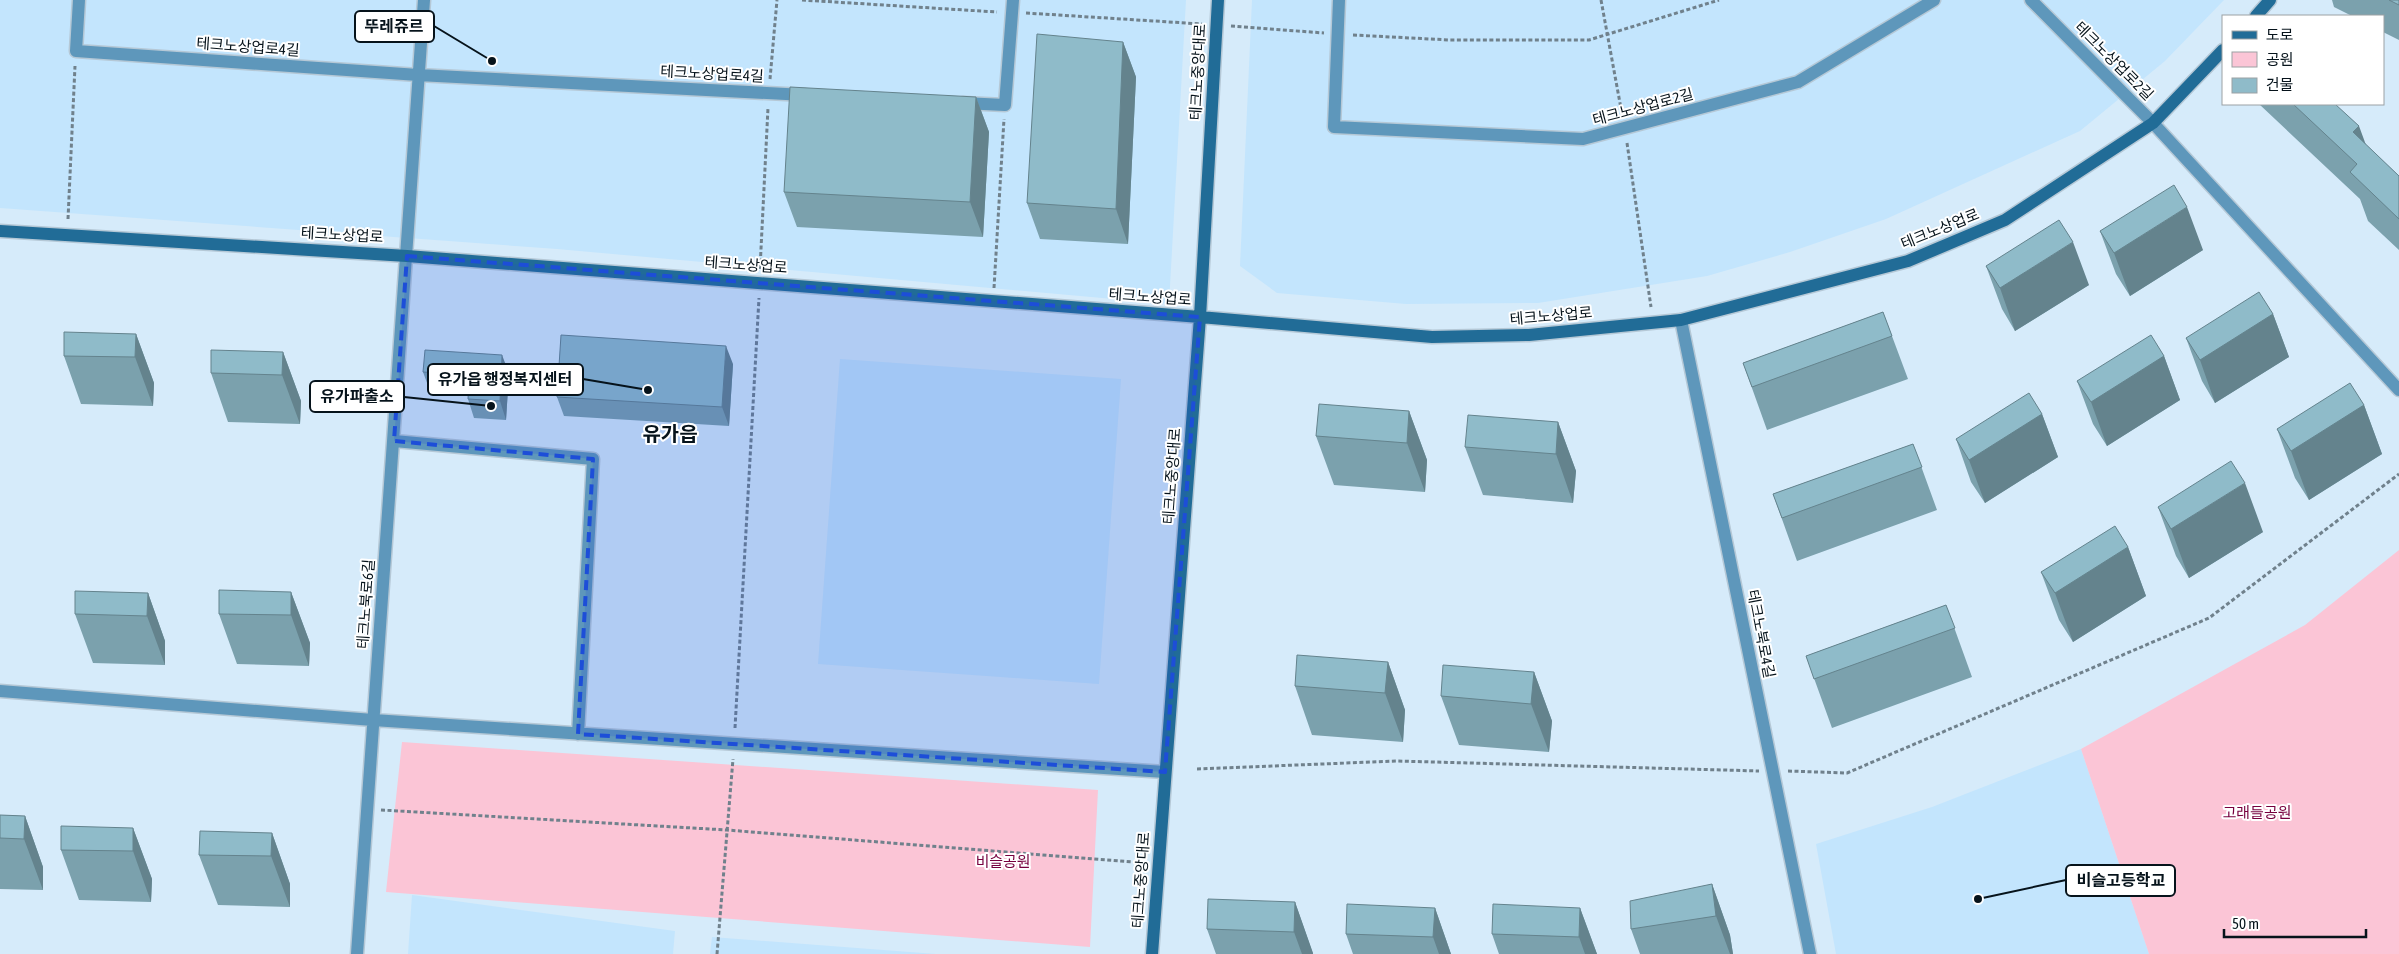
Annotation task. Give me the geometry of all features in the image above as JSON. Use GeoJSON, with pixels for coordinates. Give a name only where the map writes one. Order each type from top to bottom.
{"type":"FeatureCollection","features":[{"type":"Feature","properties":{"kind":"street"},"geometry":{"type":"LineString","coordinates":[[76,51],[79,0]]}},
{"type":"Feature","properties":{"kind":"street"},"geometry":{"type":"LineString","coordinates":[[407,256],[424,0]]}},
{"type":"Feature","properties":{"kind":"street"},"geometry":{"type":"LineString","coordinates":[[946,102],[1004,105],[1013,0]]}},
{"type":"Feature","properties":{"kind":"street","name":"테크노중앙대로"},"geometry":{"type":"LineString","coordinates":[[1152,954],[1200,317],[1218,0]]}},
{"type":"Feature","properties":{"kind":"street"},"geometry":{"type":"LineString","coordinates":[[1337,34],[1338,0]]}},
{"type":"Feature","properties":{"kind":"street","name":"테크노상업로2길"},"geometry":{"type":"LineString","coordinates":[[1337,34],[1334,127],[1583,139],[1798,82],[1934,0]]}},
{"type":"Feature","properties":{"kind":"street","name":"테크노상업로2길"},"geometry":{"type":"LineString","coordinates":[[2031,0],[2153,123],[2399,390]]}},
{"type":"Feature","properties":{"kind":"street"},"geometry":{"type":"LineString","coordinates":[[2257,15],[2270,0]]}},
{"type":"Feature","properties":{"kind":"street","name":"테크노상업로4길"},"geometry":{"type":"LineString","coordinates":[[76,51],[418,75],[818,96]]}},
{"type":"Feature","properties":{"kind":"street","name":"테크노상업로"},"geometry":{"type":"LineString","coordinates":[[0,231],[407,256],[1200,317],[1432,337],[1529,335],[1681,320],[1908,261],[2005,220],[2153,123],[2222,51]]}},
{"type":"Feature","properties":{"kind":"street","name":"테크노북로6길"},"geometry":{"type":"LineString","coordinates":[[357,954],[407,256]]}},
{"type":"Feature","properties":{"kind":"street","name":"테크노북로4길"},"geometry":{"type":"LineString","coordinates":[[1681,320],[1810,954]]}},
{"type":"Feature","properties":{"kind":"street"},"geometry":{"type":"LineString","coordinates":[[394,441],[593,459],[578,734]]}},
{"type":"Feature","properties":{"kind":"street"},"geometry":{"type":"LineString","coordinates":[[0,691],[374,720],[1166,772]]}},
{"type":"Feature","properties":{"kind":"path"},"geometry":{"type":"LineString","coordinates":[[716,954],[734,744],[769,93],[777,0]]}},
{"type":"Feature","properties":{"kind":"path"},"geometry":{"type":"LineString","coordinates":[[1601,0],[1609,34],[1653,323]]}},
{"type":"Feature","properties":{"kind":"path"},"geometry":{"type":"LineString","coordinates":[[1217,24],[1337,34],[1450,40],[1589,40],[1719,0]]}},
{"type":"Feature","properties":{"kind":"path"},"geometry":{"type":"LineString","coordinates":[[67,235],[76,51]]}},
{"type":"Feature","properties":{"kind":"path"},"geometry":{"type":"LineString","coordinates":[[994,301],[1004,105]]}},
{"type":"Feature","properties":{"kind":"path"},"geometry":{"type":"LineString","coordinates":[[1778,771],[1847,773],[2209,618],[2399,474]]}},
{"type":"Feature","properties":{"kind":"path"},"geometry":{"type":"LineString","coordinates":[[1198,770],[1397,761],[1768,771]]}},
{"type":"Feature","properties":{"kind":"path"},"geometry":{"type":"LineString","coordinates":[[367,809],[727,830],[1158,864]]}},
{"type":"Feature","properties":{"kind":"highlighted area"},"geometry":{"type":"Polygon","coordinates":[[[407,256],[1200,317],[1165,772],[578,734],[593,459],[394,441],[407,256]]]}},
{"type":"Feature","properties":{"kind":"shaded area"},"geometry":{"type":"Polygon","coordinates":[[[0,0],[1186,0],[1169,304],[557,249],[0,208],[0,0]]]}},
{"type":"Feature","properties":{"kind":"shaded area"},"geometry":{"type":"Polygon","coordinates":[[[1252,0],[2224,0],[2165,61],[2080,131],[1886,219],[1790,252],[1707,276],[1538,303],[1406,304],[1277,293],[1240,266],[1252,0]]]}},
{"type":"Feature","properties":{"kind":"shaded area"},"geometry":{"type":"Polygon","coordinates":[[[840,359],[1121,379],[1099,684],[818,664],[840,359]]]}},
{"type":"Feature","properties":{"kind":"shaded area"},"geometry":{"type":"Polygon","coordinates":[[[2081,749],[2149,954],[1836,954],[1816,844],[1932,807],[2081,749]]]}},
{"type":"Feature","properties":{"kind":"shaded area"},"geometry":{"type":"Polygon","coordinates":[[[412,895],[675,931],[673,954],[408,954],[412,895]]]}},
{"type":"Feature","properties":{"kind":"shaded area"},"geometry":{"type":"Polygon","coordinates":[[[712,937],[936,954],[710,954],[712,937]]]}},
{"type":"Feature","properties":{"kind":"green space","name":"고래들공원"},"geometry":{"type":"Polygon","coordinates":[[[2399,550],[2399,954],[2149,954],[2081,749],[2305,625],[2399,550]]]}},
{"type":"Feature","properties":{"kind":"green space","name":"비슬공원"},"geometry":{"type":"Polygon","coordinates":[[[402,742],[1098,790],[1090,947],[386,892],[402,742]]]}},
{"type":"Feature","properties":{"kind":"building"},"geometry":{"type":"Polygon","coordinates":[[[2389,0],[2399,0],[2399,5],[2389,0]]]}},
{"type":"Feature","properties":{"kind":"building"},"geometry":{"type":"Polygon","coordinates":[[[1037,34],[1123,42],[1116,209],[1027,203],[1037,34]]]}},
{"type":"Feature","properties":{"kind":"building"},"geometry":{"type":"Polygon","coordinates":[[[790,87],[976,97],[970,202],[784,192],[790,87]]]}},
{"type":"Feature","properties":{"kind":"building"},"geometry":{"type":"Polygon","coordinates":[[[2294,105],[2336,105],[2359,126],[2353,132],[2399,176],[2399,219],[2350,172],[2357,164],[2294,105]]]}},
{"type":"Feature","properties":{"kind":"building"},"geometry":{"type":"Polygon","coordinates":[[[2174,185],[2187,207],[2114,253],[2100,231],[2174,185]]]}},
{"type":"Feature","properties":{"kind":"building"},"geometry":{"type":"Polygon","coordinates":[[[2059,220],[2073,242],[2000,288],[1986,266],[2059,220]]]}},
{"type":"Feature","properties":{"kind":"building"},"geometry":{"type":"Polygon","coordinates":[[[2259,292],[2273,314],[2200,360],[2186,338],[2259,292]]]}},
{"type":"Feature","properties":{"kind":"building"},"geometry":{"type":"Polygon","coordinates":[[[1883,312],[1892,336],[1752,387],[1743,363],[1883,312]]]}},
{"type":"Feature","properties":{"kind":"building"},"geometry":{"type":"Polygon","coordinates":[[[64,332],[136,334],[135,357],[64,356],[64,332]]]}},
{"type":"Feature","properties":{"kind":"building"},"geometry":{"type":"Polygon","coordinates":[[[561,335],[726,346],[722,407],[557,397],[561,335]]]}},
{"type":"Feature","properties":{"kind":"building"},"geometry":{"type":"Polygon","coordinates":[[[2151,335],[2164,356],[2091,402],[2077,381],[2151,335]]]}},
{"type":"Feature","properties":{"kind":"building"},"geometry":{"type":"Polygon","coordinates":[[[211,350],[283,352],[282,375],[211,373],[211,350]]]}},
{"type":"Feature","properties":{"kind":"building"},"geometry":{"type":"Polygon","coordinates":[[[425,350],[502,355],[500,401],[468,399],[469,375],[423,372],[425,350]]]}},
{"type":"Feature","properties":{"kind":"building"},"geometry":{"type":"Polygon","coordinates":[[[2350,383],[2364,405],[2291,451],[2277,429],[2350,383]]]}},
{"type":"Feature","properties":{"kind":"building"},"geometry":{"type":"Polygon","coordinates":[[[2029,393],[2042,414],[1969,460],[1956,439],[2029,393]]]}},
{"type":"Feature","properties":{"kind":"building"},"geometry":{"type":"Polygon","coordinates":[[[1319,404],[1409,411],[1407,443],[1316,436],[1319,404]]]}},
{"type":"Feature","properties":{"kind":"building"},"geometry":{"type":"Polygon","coordinates":[[[1468,415],[1558,422],[1556,454],[1465,447],[1468,415]]]}},
{"type":"Feature","properties":{"kind":"building"},"geometry":{"type":"Polygon","coordinates":[[[1913,444],[1922,467],[1782,518],[1773,494],[1913,444]]]}},
{"type":"Feature","properties":{"kind":"building"},"geometry":{"type":"Polygon","coordinates":[[[2231,461],[2245,483],[2171,529],[2158,507],[2231,461]]]}},
{"type":"Feature","properties":{"kind":"building"},"geometry":{"type":"Polygon","coordinates":[[[2115,526],[2128,547],[2055,593],[2041,572],[2115,526]]]}},
{"type":"Feature","properties":{"kind":"building"},"geometry":{"type":"Polygon","coordinates":[[[219,590],[291,592],[291,615],[219,614],[219,590]]]}},
{"type":"Feature","properties":{"kind":"building"},"geometry":{"type":"Polygon","coordinates":[[[75,591],[148,593],[147,616],[75,614],[75,591]]]}},
{"type":"Feature","properties":{"kind":"building"},"geometry":{"type":"Polygon","coordinates":[[[1946,605],[1955,628],[1814,679],[1806,656],[1946,605]]]}},
{"type":"Feature","properties":{"kind":"building"},"geometry":{"type":"Polygon","coordinates":[[[1297,655],[1388,662],[1385,693],[1295,686],[1297,655]]]}},
{"type":"Feature","properties":{"kind":"building"},"geometry":{"type":"Polygon","coordinates":[[[1443,665],[1534,672],[1531,704],[1441,696],[1443,665]]]}},
{"type":"Feature","properties":{"kind":"building"},"geometry":{"type":"Polygon","coordinates":[[[0,815],[25,816],[24,839],[0,838],[0,815]]]}},
{"type":"Feature","properties":{"kind":"building"},"geometry":{"type":"Polygon","coordinates":[[[61,826],[133,828],[133,851],[61,850],[61,826]]]}},
{"type":"Feature","properties":{"kind":"building"},"geometry":{"type":"Polygon","coordinates":[[[200,831],[272,833],[271,856],[199,855],[200,831]]]}},
{"type":"Feature","properties":{"kind":"building"},"geometry":{"type":"Polygon","coordinates":[[[1712,884],[1716,916],[1631,929],[1630,901],[1712,884]]]}},
{"type":"Feature","properties":{"kind":"building"},"geometry":{"type":"Polygon","coordinates":[[[1208,899],[1295,902],[1294,932],[1207,929],[1208,899]]]}},
{"type":"Feature","properties":{"kind":"building"},"geometry":{"type":"Polygon","coordinates":[[[1347,904],[1435,908],[1433,937],[1346,934],[1347,904]]]}},
{"type":"Feature","properties":{"kind":"building"},"geometry":{"type":"Polygon","coordinates":[[[1493,904],[1580,908],[1579,937],[1492,934],[1493,904]]]}},
{"type":"Feature","properties":{"kind":"place","name":"뚜레쥬르"},"geometry":{"type":"Point","coordinates":[492,61]}},
{"type":"Feature","properties":{"kind":"place","name":"유가읍 행정복지센터"},"geometry":{"type":"Point","coordinates":[648,390]}},
{"type":"Feature","properties":{"kind":"place","name":"유가파출소"},"geometry":{"type":"Point","coordinates":[491,406]}},
{"type":"Feature","properties":{"kind":"place","name":"비슬고등학교"},"geometry":{"type":"Point","coordinates":[1978,899]}},
{"type":"Feature","properties":{"kind":"district","name":"유가읍"},"geometry":{"type":"Point","coordinates":[670,434]}}]}
